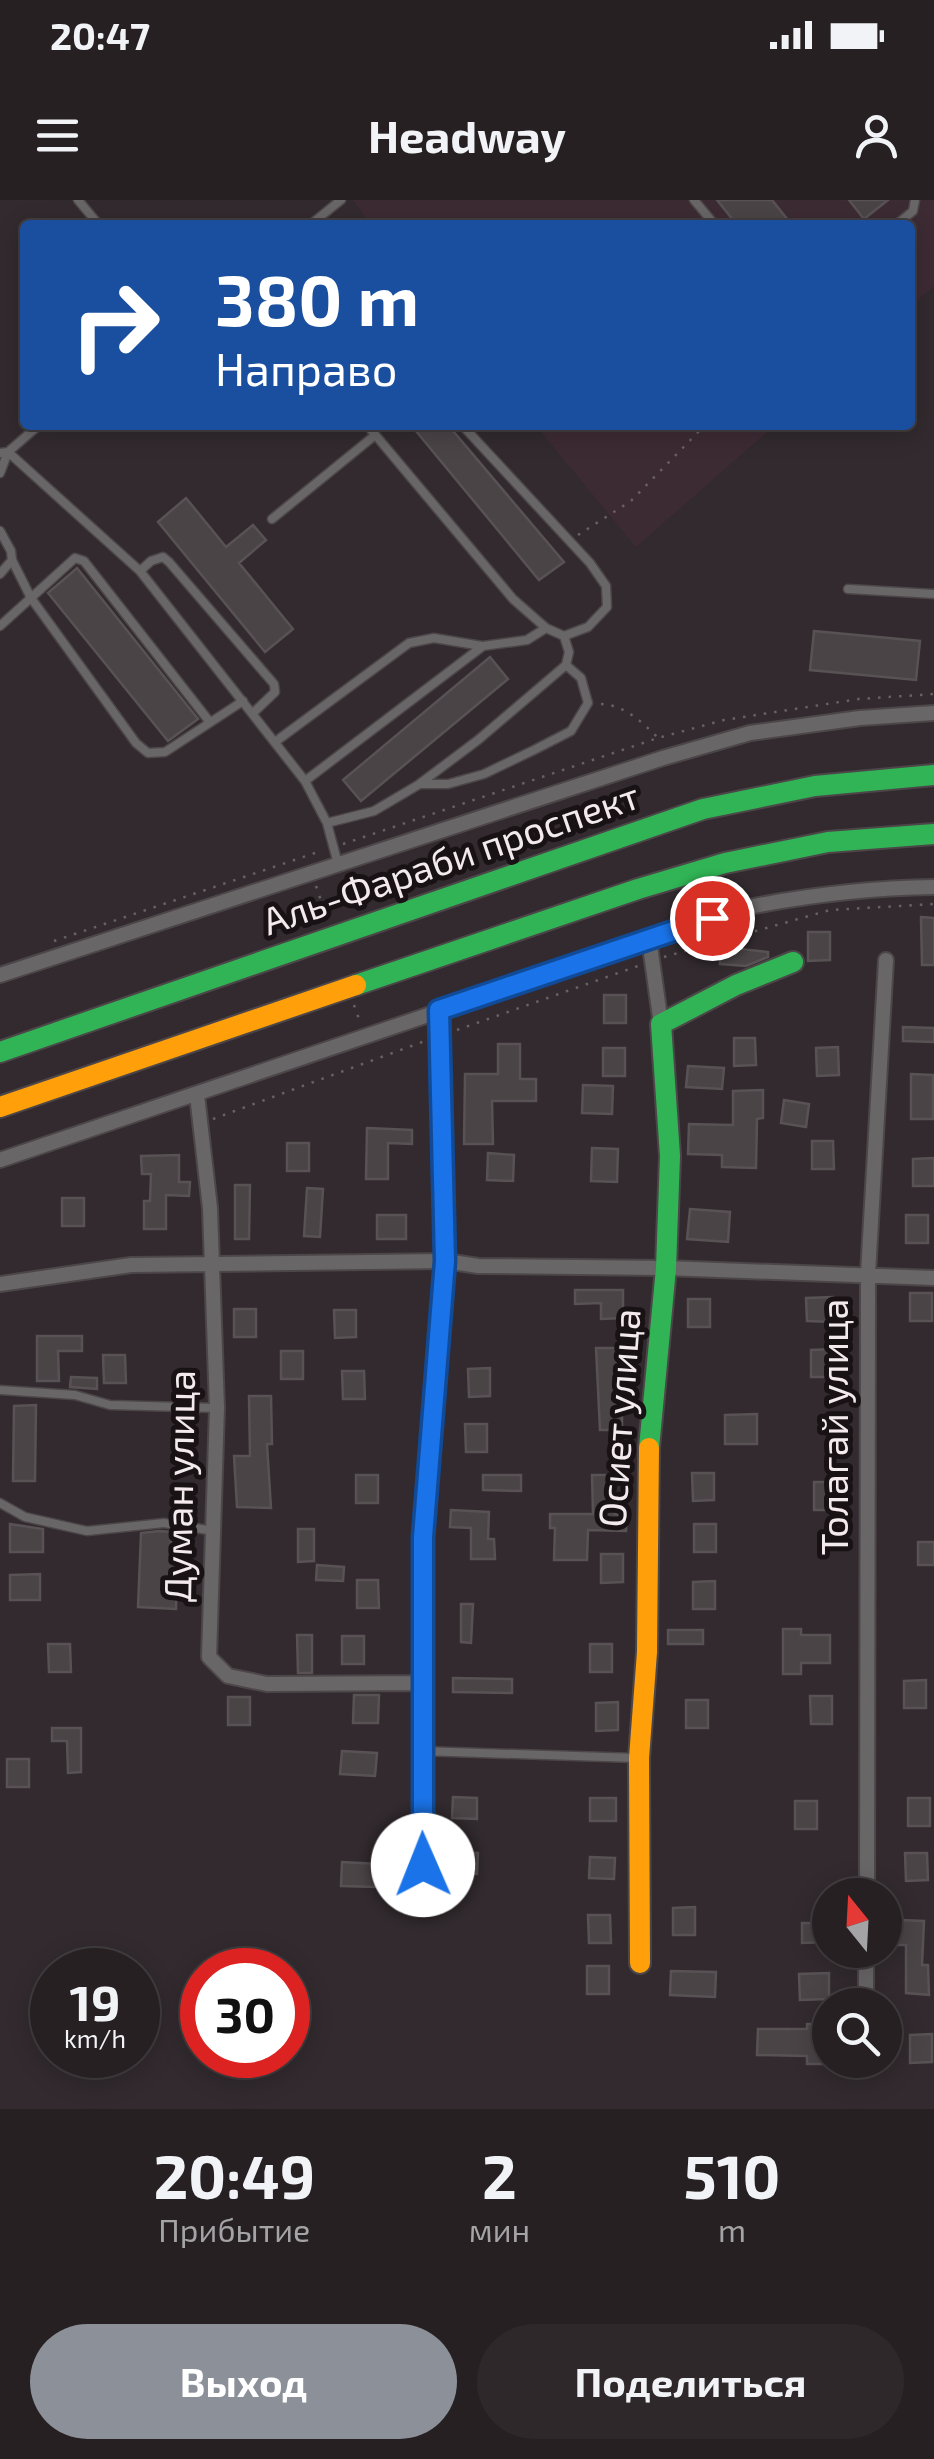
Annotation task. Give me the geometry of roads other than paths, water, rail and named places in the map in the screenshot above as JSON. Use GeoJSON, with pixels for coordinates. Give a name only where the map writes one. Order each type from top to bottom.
{"type":"FeatureCollection","features":[{"type":"Feature","properties":{"kind":"street"},"geometry":{"type":"LineString","coordinates":[[0,975],[750,733],[860,718],[934,713]]}},
{"type":"Feature","properties":{"kind":"street","name":"Аль-Фараби проспект"},"geometry":{"type":"LineString","coordinates":[[0,1052],[703,809],[815,786],[934,776]]}},
{"type":"Feature","properties":{"kind":"street"},"geometry":{"type":"LineString","coordinates":[[0,1108],[638,888],[828,842],[934,834]]}},
{"type":"Feature","properties":{"kind":"street"},"geometry":{"type":"LineString","coordinates":[[0,1160],[744,908],[870,888],[934,887]]}},
{"type":"Feature","properties":{"kind":"street"},"geometry":{"type":"LineString","coordinates":[[648,939],[661,1024],[736,985],[794,962]]}},
{"type":"Feature","properties":{"kind":"street","name":"Толагай улица"},"geometry":{"type":"LineString","coordinates":[[866,1878],[868,1274],[886,960]]}},
{"type":"Feature","properties":{"kind":"street"},"geometry":{"type":"LineString","coordinates":[[424,1903],[423,1537],[445,1261],[439,1010]]}},
{"type":"Feature","properties":{"kind":"street","name":"Осиет улица"},"geometry":{"type":"LineString","coordinates":[[640,1963],[639,1758],[647,1652],[650,1444],[666,1268],[670,1156],[661,1024]]}},
{"type":"Feature","properties":{"kind":"street","name":"Думан улица"},"geometry":{"type":"LineString","coordinates":[[196,1095],[210,1208],[217,1408],[209,1657],[228,1676],[268,1684],[422,1683]]}},
{"type":"Feature","properties":{"kind":"street"},"geometry":{"type":"LineString","coordinates":[[0,1284],[130,1266],[445,1261],[478,1266],[934,1278]]}},
{"type":"Feature","properties":{"kind":"lane"},"geometry":{"type":"LineString","coordinates":[[78,200],[94,220]]}},
{"type":"Feature","properties":{"kind":"lane"},"geometry":{"type":"LineString","coordinates":[[316,220],[341,200]]}},
{"type":"Feature","properties":{"kind":"lane"},"geometry":{"type":"LineString","coordinates":[[694,200],[711,220]]}},
{"type":"Feature","properties":{"kind":"lane"},"geometry":{"type":"LineString","coordinates":[[903,220],[913,212],[915,200]]}},
{"type":"Feature","properties":{"kind":"lane"},"geometry":{"type":"LineString","coordinates":[[0,473],[4,453],[33,430]]}},
{"type":"Feature","properties":{"kind":"lane"},"geometry":{"type":"LineString","coordinates":[[370,430],[487,572],[546,628],[564,636],[588,627],[607,607],[606,586],[569,540],[467,430]]}},
{"type":"Feature","properties":{"kind":"lane"},"geometry":{"type":"LineString","coordinates":[[272,519],[374,436]]}},
{"type":"Feature","properties":{"kind":"lane"},"geometry":{"type":"LineString","coordinates":[[4,453],[140,571],[305,781],[327,823],[338,864]]}},
{"type":"Feature","properties":{"kind":"lane"},"geometry":{"type":"LineString","coordinates":[[0,531],[31,598],[136,743],[148,752],[165,752],[243,700]]}},
{"type":"Feature","properties":{"kind":"lane"},"geometry":{"type":"LineString","coordinates":[[140,571],[163,557],[170,562],[274,684],[275,692],[253,713]]}},
{"type":"Feature","properties":{"kind":"lane"},"geometry":{"type":"LineString","coordinates":[[0,626],[75,558],[84,561],[209,721]]}},
{"type":"Feature","properties":{"kind":"lane"},"geometry":{"type":"LineString","coordinates":[[0,574],[12,560]]}},
{"type":"Feature","properties":{"kind":"lane"},"geometry":{"type":"LineString","coordinates":[[848,589],[934,594]]}},
{"type":"Feature","properties":{"kind":"lane"},"geometry":{"type":"LineString","coordinates":[[275,742],[409,643],[434,638],[483,646],[527,640],[546,628]]}},
{"type":"Feature","properties":{"kind":"lane"},"geometry":{"type":"LineString","coordinates":[[327,823],[374,811],[478,740],[566,665],[570,652],[564,636]]}},
{"type":"Feature","properties":{"kind":"lane"},"geometry":{"type":"LineString","coordinates":[[305,781],[483,646]]}},
{"type":"Feature","properties":{"kind":"lane"},"geometry":{"type":"LineString","coordinates":[[418,784],[448,784],[484,774],[571,731],[588,704],[581,678],[566,665]]}},
{"type":"Feature","properties":{"kind":"lane"},"geometry":{"type":"LineString","coordinates":[[0,1390],[75,1395],[110,1406],[217,1408]]}},
{"type":"Feature","properties":{"kind":"lane"},"geometry":{"type":"LineString","coordinates":[[0,1503],[25,1517],[87,1531],[164,1523],[214,1531]]}},
{"type":"Feature","properties":{"kind":"lane"},"geometry":{"type":"LineString","coordinates":[[421,1751],[639,1758]]}}]}
